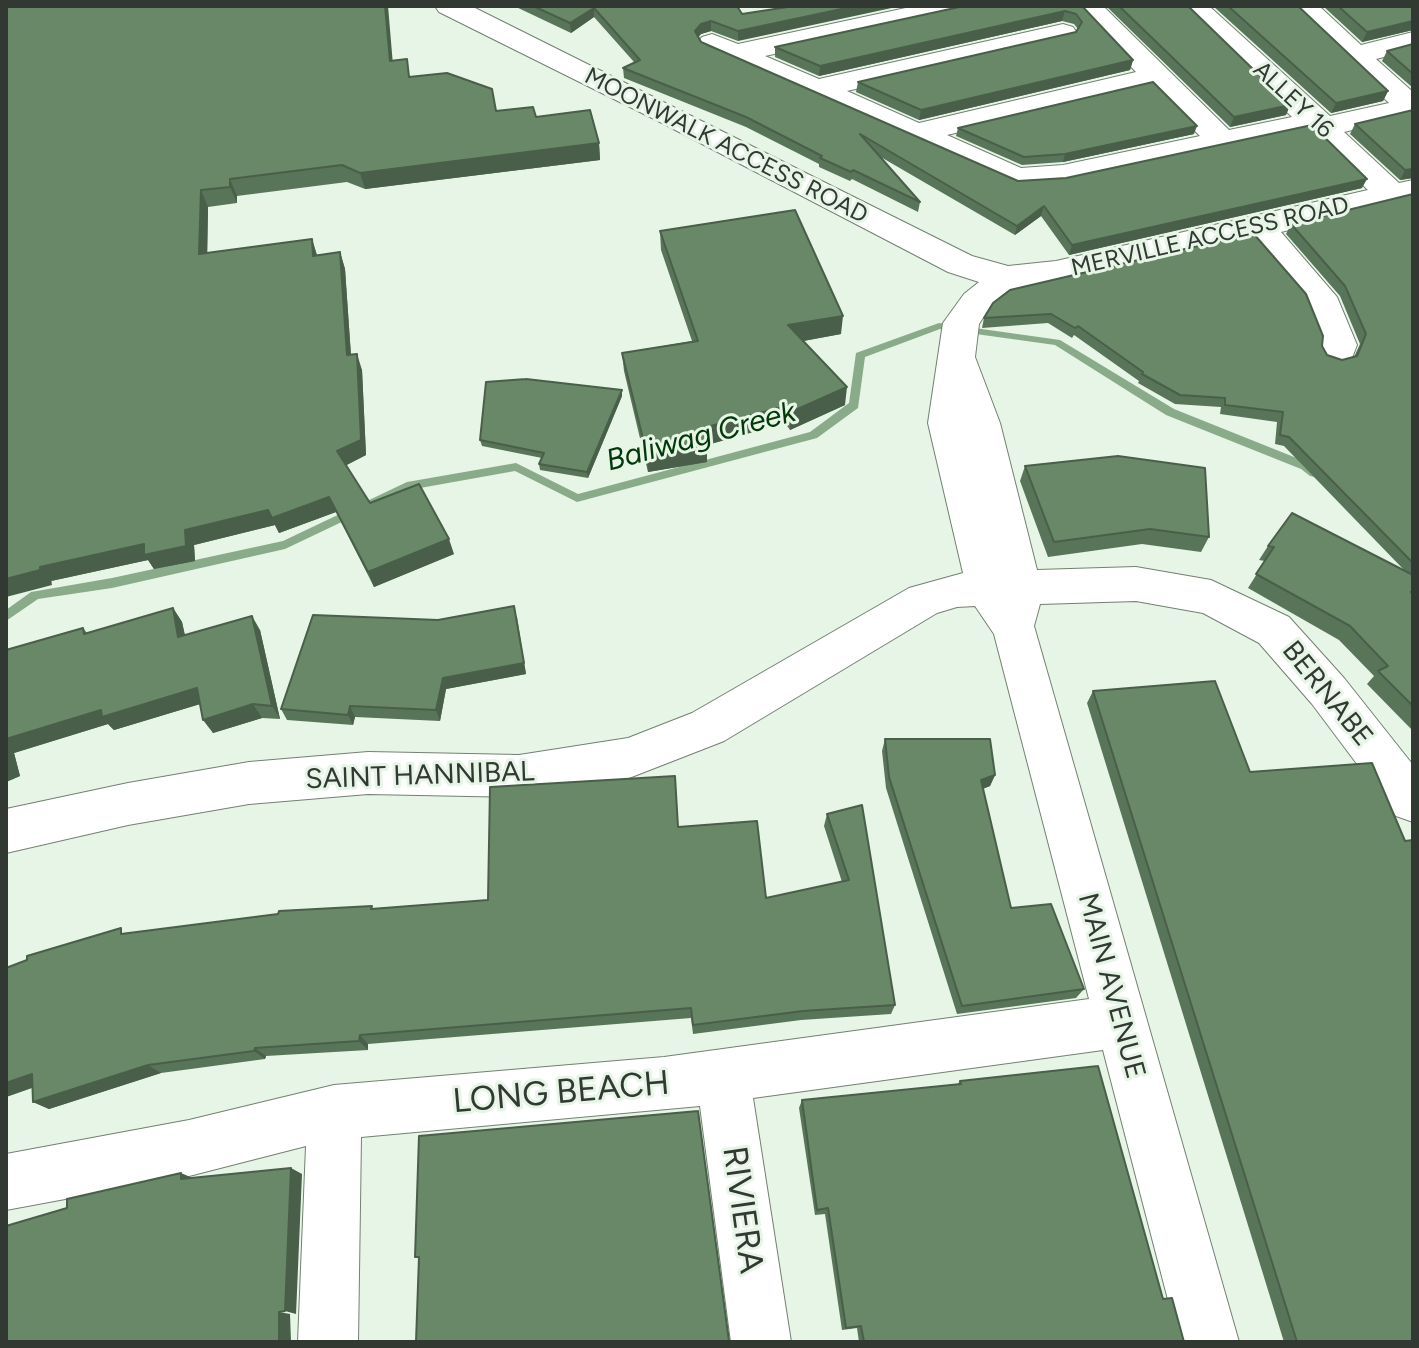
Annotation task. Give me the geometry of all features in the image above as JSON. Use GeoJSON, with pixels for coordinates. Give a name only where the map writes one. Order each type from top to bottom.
{"type":"FeatureCollection","features":[{"type":"Feature","properties":{"kind":"street","name":"MOONWALK ACCESS ROAD"},"geometry":{"type":"LineString","coordinates":[[449,6],[669,114],[960,264],[1007,278]]}},
{"type":"Feature","properties":{"kind":"street"},"geometry":{"type":"LineString","coordinates":[[955,6],[724,48],[1017,178],[1063,175],[1222,141],[1412,107]]}},
{"type":"Feature","properties":{"kind":"street"},"geometry":{"type":"LineString","coordinates":[[1087,6],[1222,141]]}},
{"type":"Feature","properties":{"kind":"street","name":"ALLEY 16"},"geometry":{"type":"LineString","coordinates":[[1193,6],[1320,124],[1403,192]]}},
{"type":"Feature","properties":{"kind":"street"},"geometry":{"type":"LineString","coordinates":[[1304,6],[1412,107]]}},
{"type":"Feature","properties":{"kind":"street"},"geometry":{"type":"LineString","coordinates":[[817,89],[1063,33]]}},
{"type":"Feature","properties":{"kind":"street"},"geometry":{"type":"LineString","coordinates":[[1356,55],[1413,41]]}},
{"type":"Feature","properties":{"kind":"street"},"geometry":{"type":"LineString","coordinates":[[916,133],[1158,76]]}},
{"type":"Feature","properties":{"kind":"street","name":"MERVILLE ACCESS ROAD"},"geometry":{"type":"LineString","coordinates":[[1007,278],[1056,273],[1403,192]]}},
{"type":"Feature","properties":{"kind":"street"},"geometry":{"type":"LineString","coordinates":[[1257,226],[1319,297],[1339,345],[1337,354]]}},
{"type":"Feature","properties":{"kind":"street","name":"MAIN AVENUE"},"geometry":{"type":"LineString","coordinates":[[1007,278],[976,302],[961,323],[947,423],[1008,603],[1209,1342]]}},
{"type":"Feature","properties":{"kind":"street","name":"BERNABE"},"geometry":{"type":"LineString","coordinates":[[1008,603],[1136,584],[1211,597],[1274,630],[1328,691],[1413,801]]}},
{"type":"Feature","properties":{"kind":"street","name":"SAINT HANNIBAL"},"geometry":{"type":"LineString","coordinates":[[6,831],[128,804],[249,783],[368,773],[519,776],[629,758],[708,727],[924,600],[957,590],[1008,603]]}},
{"type":"Feature","properties":{"kind":"street","name":"LONG BEACH"},"geometry":{"type":"LineString","coordinates":[[6,1182],[189,1148],[334,1112],[723,1077],[1120,1021]]}},
{"type":"Feature","properties":{"kind":"street","name":"RIVIERA"},"geometry":{"type":"LineString","coordinates":[[723,1077],[761,1342]]}},
{"type":"Feature","properties":{"kind":"street"},"geometry":{"type":"LineString","coordinates":[[328,1342],[334,1112]]}},
{"type":"Feature","properties":{"kind":"building"},"geometry":{"type":"Polygon","coordinates":[[[6,6],[385,6],[390,61],[407,59],[409,77],[447,73],[492,89],[496,111],[533,107],[536,117],[590,110],[599,143],[360,173],[342,165],[230,179],[230,187],[201,190],[199,254],[312,239],[313,256],[340,252],[347,355],[357,354],[361,440],[337,451],[370,503],[419,484],[449,539],[368,572],[329,497],[272,518],[268,510],[185,530],[186,546],[144,555],[144,544],[40,567],[40,570],[6,579],[6,6]]]}},
{"type":"Feature","properties":{"kind":"building"},"geometry":{"type":"Polygon","coordinates":[[[533,6],[737,6],[742,14],[794,6],[856,6],[738,31],[711,21],[701,24],[695,31],[701,42],[1018,181],[1066,178],[1312,125],[1367,179],[1072,245],[1044,206],[1017,226],[860,134],[920,202],[820,158],[822,156],[746,117],[623,68],[640,60],[594,8],[570,23],[533,6]]]}},
{"type":"Feature","properties":{"kind":"building"},"geometry":{"type":"Polygon","coordinates":[[[964,6],[1082,6],[1133,60],[921,110],[858,82],[1076,32],[1082,22],[1076,14],[1065,11],[820,66],[775,47],[964,6]]]}},
{"type":"Feature","properties":{"kind":"building"},"geometry":{"type":"Polygon","coordinates":[[[1119,6],[1188,6],[1290,105],[1234,117],[1119,6]]]}},
{"type":"Feature","properties":{"kind":"building"},"geometry":{"type":"Polygon","coordinates":[[[1228,6],[1298,6],[1388,91],[1336,103],[1228,6]]]}},
{"type":"Feature","properties":{"kind":"building"},"geometry":{"type":"Polygon","coordinates":[[[1338,6],[1413,6],[1413,21],[1367,32],[1338,6]]]}},
{"type":"Feature","properties":{"kind":"building"},"geometry":{"type":"Polygon","coordinates":[[[1413,44],[1413,74],[1387,51],[1413,44]]]}},
{"type":"Feature","properties":{"kind":"building"},"geometry":{"type":"Polygon","coordinates":[[[1153,82],[1197,126],[1065,154],[1024,157],[958,128],[1153,82]]]}},
{"type":"Feature","properties":{"kind":"building"},"geometry":{"type":"Polygon","coordinates":[[[1413,110],[1413,169],[1405,170],[1355,124],[1413,110]]]}},
{"type":"Feature","properties":{"kind":"building"},"geometry":{"type":"Polygon","coordinates":[[[1413,194],[1413,563],[1289,437],[1280,435],[1283,412],[1225,405],[1225,398],[1180,395],[1142,374],[1078,326],[1075,328],[1051,314],[984,318],[993,303],[1010,290],[1253,233],[1306,294],[1323,336],[1322,346],[1327,355],[1342,360],[1357,356],[1366,334],[1345,286],[1291,224],[1413,194]]]}},
{"type":"Feature","properties":{"kind":"building"},"geometry":{"type":"Polygon","coordinates":[[[795,210],[843,316],[788,325],[847,387],[791,412],[786,406],[703,428],[707,444],[647,455],[622,353],[698,341],[660,231],[795,210]]]}},
{"type":"Feature","properties":{"kind":"building"},"geometry":{"type":"Polygon","coordinates":[[[526,379],[622,390],[587,472],[539,464],[544,453],[480,440],[486,382],[526,379]]]}},
{"type":"Feature","properties":{"kind":"building"},"geometry":{"type":"Polygon","coordinates":[[[1118,456],[1205,468],[1209,537],[1150,529],[1054,542],[1025,466],[1118,456]]]}},
{"type":"Feature","properties":{"kind":"building"},"geometry":{"type":"Polygon","coordinates":[[[1292,513],[1413,575],[1413,706],[1378,671],[1388,666],[1350,626],[1256,574],[1274,547],[1268,546],[1292,513]]]}},
{"type":"Feature","properties":{"kind":"building"},"geometry":{"type":"Polygon","coordinates":[[[514,606],[524,663],[443,678],[436,710],[350,706],[348,715],[281,709],[313,615],[438,620],[514,606]]]}},
{"type":"Feature","properties":{"kind":"building"},"geometry":{"type":"Polygon","coordinates":[[[173,608],[178,637],[252,616],[272,706],[253,704],[203,720],[197,688],[102,717],[101,710],[6,739],[6,650],[83,628],[84,634],[173,608]]]}},
{"type":"Feature","properties":{"kind":"building"},"geometry":{"type":"Polygon","coordinates":[[[1215,681],[1250,772],[1372,763],[1405,841],[1413,840],[1413,1342],[1297,1342],[1093,691],[1215,681]]]}},
{"type":"Feature","properties":{"kind":"building"},"geometry":{"type":"Polygon","coordinates":[[[885,739],[990,739],[995,775],[981,780],[1011,908],[1051,904],[1084,989],[962,1006],[889,777],[885,739]]]}},
{"type":"Feature","properties":{"kind":"building"},"geometry":{"type":"Polygon","coordinates":[[[675,776],[678,827],[757,821],[766,898],[849,880],[827,814],[862,805],[895,1005],[803,1011],[693,1025],[691,1008],[360,1035],[359,1041],[255,1048],[254,1051],[148,1065],[33,1102],[32,1074],[6,1083],[6,968],[27,960],[27,956],[121,928],[121,934],[278,914],[279,911],[372,906],[371,909],[488,900],[490,787],[675,776]]]}},
{"type":"Feature","properties":{"kind":"building"},"geometry":{"type":"Polygon","coordinates":[[[1098,1066],[1163,1299],[1172,1298],[1184,1342],[864,1342],[861,1326],[846,1328],[828,1208],[817,1210],[802,1100],[1098,1066]]]}},
{"type":"Feature","properties":{"kind":"building"},"geometry":{"type":"Polygon","coordinates":[[[698,1111],[729,1341],[732,1342],[416,1342],[419,1136],[698,1111]]]}},
{"type":"Feature","properties":{"kind":"building"},"geometry":{"type":"Polygon","coordinates":[[[291,1168],[285,1311],[279,1312],[279,1342],[6,1342],[6,1226],[67,1208],[67,1199],[181,1173],[181,1179],[291,1168]]]}},
{"type":"Feature","properties":{"kind":"waterway","name":"Baliwag Creek"},"geometry":{"type":"LineString","coordinates":[[6,616],[35,595],[112,583],[285,545],[407,486],[516,467],[577,498],[813,435],[854,405],[860,355],[939,326],[1057,342],[1170,412],[1305,466],[1314,473]]}}]}
